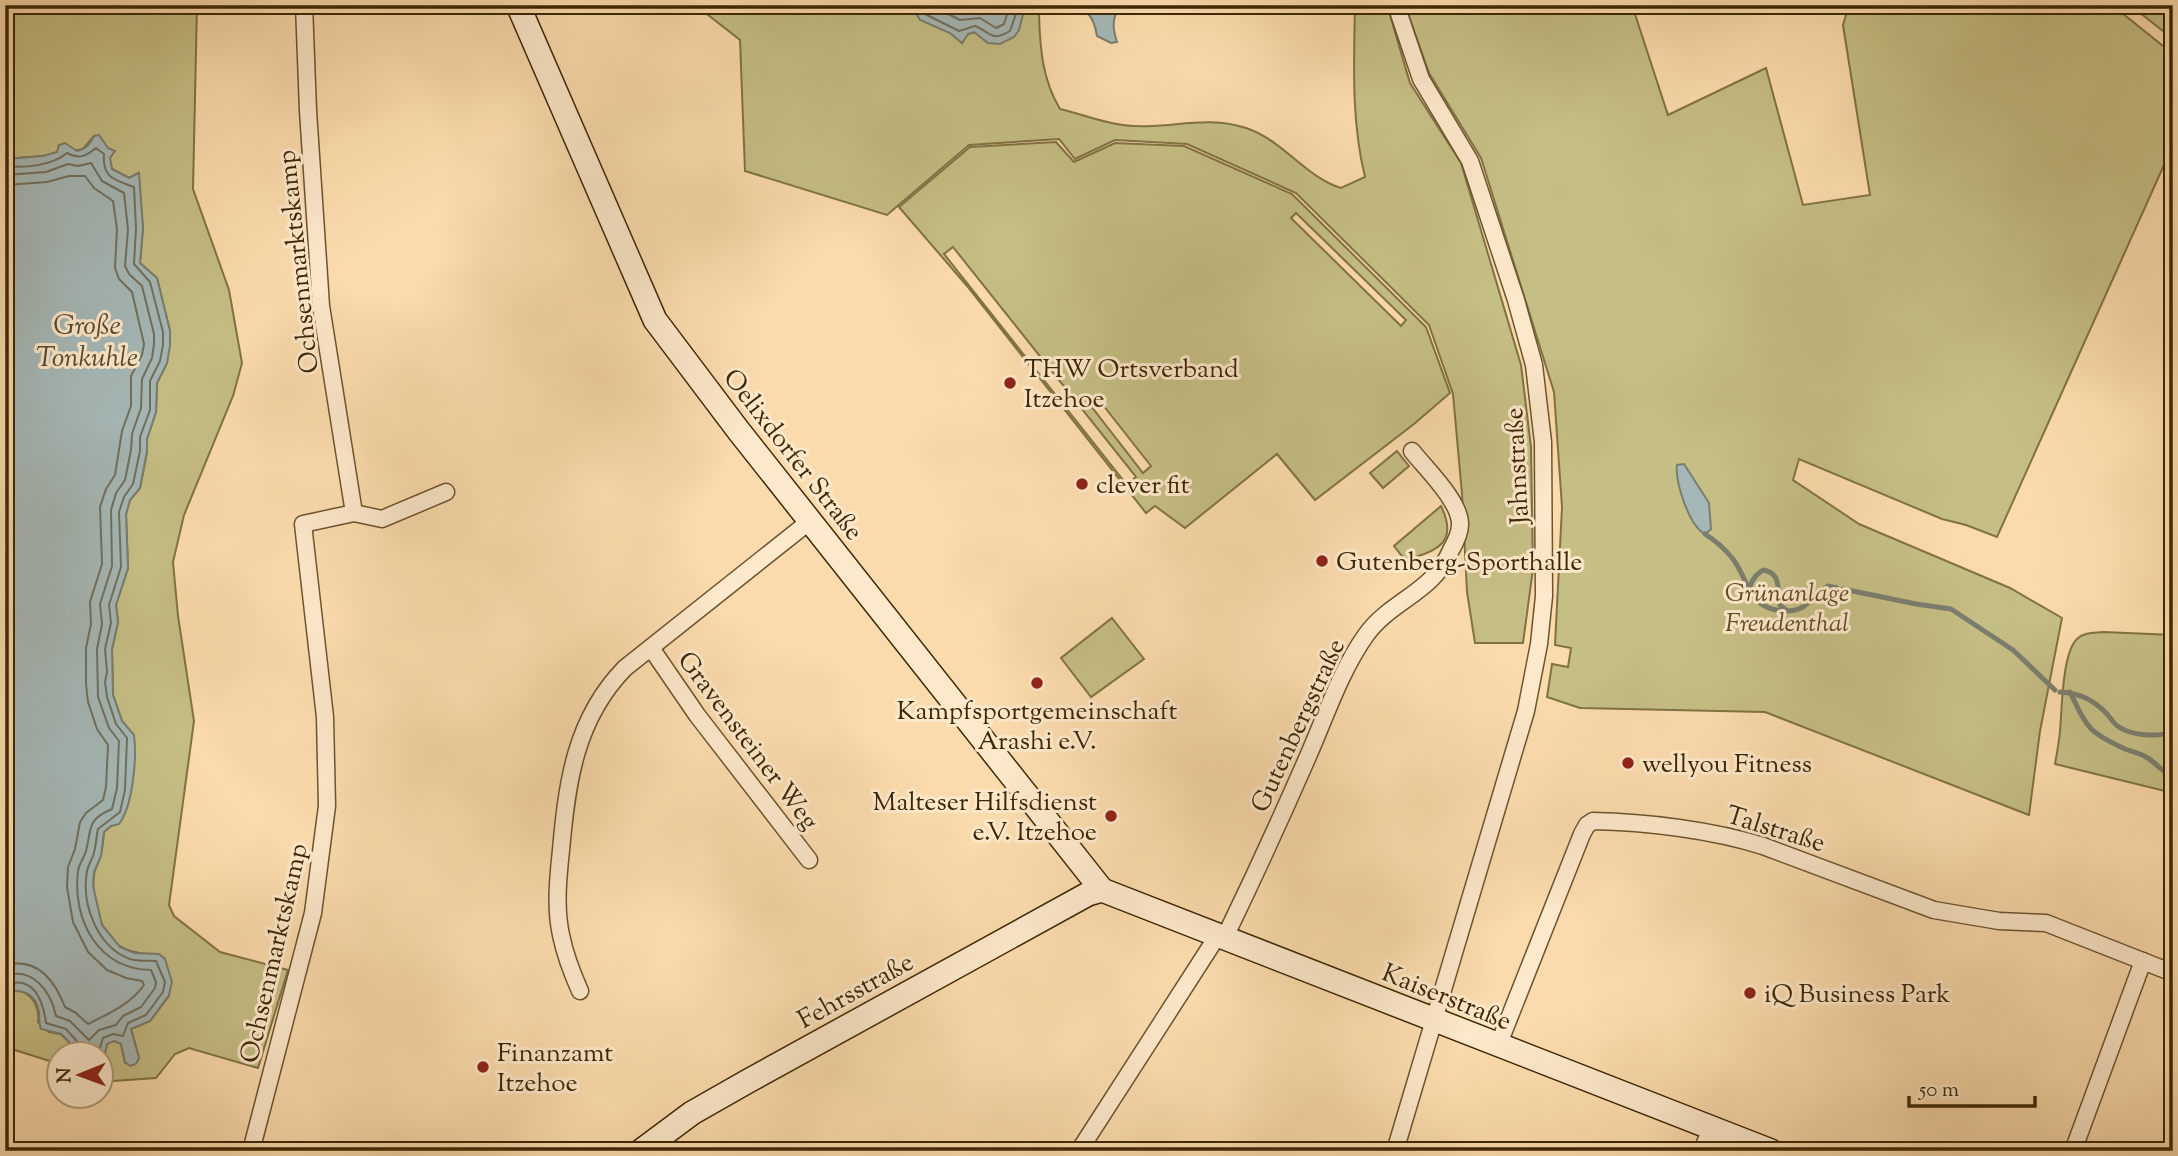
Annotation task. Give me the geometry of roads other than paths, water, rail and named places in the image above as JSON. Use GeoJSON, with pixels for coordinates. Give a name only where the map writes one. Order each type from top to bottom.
{"type":"FeatureCollection","features":[{"type":"Feature","properties":{"kind":"main road","name":"Oelixdorfer Straße"},"geometry":{"type":"LineString","coordinates":[[518,5],[655,320],[1102,890]]}},
{"type":"Feature","properties":{"kind":"main road","name":"Kaiserstraße"},"geometry":{"type":"LineString","coordinates":[[1102,890],[1771,1151]]}},
{"type":"Feature","properties":{"kind":"main road","name":"Fehrsstraße"},"geometry":{"type":"LineString","coordinates":[[641,1151],[692,1114],[750,1080],[1088,894],[1102,890]]}},
{"type":"Feature","properties":{"kind":"street","name":"Ochsenmarktskamp"},"geometry":{"type":"LineString","coordinates":[[304,5],[321,306],[354,513]]}},
{"type":"Feature","properties":{"kind":"street","name":"Jahnstraße"},"geometry":{"type":"LineString","coordinates":[[1395,1151],[1526,711],[1538,653],[1544,596],[1543,442],[1534,365],[1516,300],[1470,161],[1421,79],[1396,5]]}},
{"type":"Feature","properties":{"kind":"street","name":"Gutenbergstraße"},"geometry":{"type":"LineString","coordinates":[[1079,1151],[1222,936],[1262,861],[1335,692],[1362,642],[1376,623],[1433,580],[1448,558],[1460,525],[1457,509],[1412,451]]}},
{"type":"Feature","properties":{"kind":"street","name":"Ochsenmarktskamp"},"geometry":{"type":"LineString","coordinates":[[251,1151],[313,913],[327,806],[325,717],[303,524],[354,513],[382,519],[446,492]]}},
{"type":"Feature","properties":{"kind":"street"},"geometry":{"type":"LineString","coordinates":[[580,991],[565,955],[558,914],[563,823],[571,767],[582,735],[603,696],[625,668],[810,521]]}},
{"type":"Feature","properties":{"kind":"street","name":"Gravensteiner Weg"},"geometry":{"type":"LineString","coordinates":[[651,648],[697,715],[809,860]]}},
{"type":"Feature","properties":{"kind":"street","name":"Talstraße"},"geometry":{"type":"LineString","coordinates":[[1499,1046],[1582,834],[1593,821],[1699,831],[1737,838],[1934,910],[1989,920],[2046,923],[2173,973]]}},
{"type":"Feature","properties":{"kind":"street"},"geometry":{"type":"LineString","coordinates":[[2073,1151],[2143,961]]}},
{"type":"Feature","properties":{"kind":"street"},"geometry":{"type":"LineString","coordinates":[[1702,1151],[1711,1128]]}},
{"type":"Feature","properties":{"kind":"water"},"geometry":{"type":"Polygon","coordinates":[[[1043,5],[1038,14],[1031,11],[1023,14],[1019,30],[1014,37],[1000,44],[988,43],[974,32],[968,34],[962,43],[950,33],[920,20],[912,6],[1043,5]]]}},
{"type":"Feature","properties":{"kind":"water"},"geometry":{"type":"Polygon","coordinates":[[[1057,5],[1160,5],[1149,14],[1120,8],[1114,24],[1117,42],[1111,43],[1097,36],[1092,20],[1085,11],[1057,5]]]}},
{"type":"Feature","properties":{"kind":"water","name":"Große Tonkuhle"},"geometry":{"type":"Polygon","coordinates":[[[99,135],[108,148],[115,151],[110,158],[112,169],[129,178],[139,173],[143,228],[140,263],[157,278],[170,331],[167,363],[157,383],[156,412],[147,439],[140,488],[130,500],[126,514],[128,568],[116,605],[118,622],[112,649],[113,695],[122,721],[134,735],[133,781],[124,816],[119,824],[104,832],[93,886],[102,925],[120,947],[134,953],[159,954],[165,959],[172,982],[169,995],[150,1021],[131,1029],[139,1058],[136,1064],[130,1066],[125,1062],[121,1044],[116,1040],[67,1040],[61,1034],[41,1029],[35,1000],[27,993],[5,992],[5,159],[43,156],[57,152],[59,145],[65,143],[77,151],[87,146],[94,136],[99,135]]]}},
{"type":"Feature","properties":{"kind":"water"},"geometry":{"type":"Polygon","coordinates":[[[1684,464],[1709,503],[1711,529],[1705,534],[1694,522],[1681,492],[1677,465],[1684,464]]]}},
{"type":"Feature","properties":{"kind":"waterway"},"geometry":{"type":"LineString","coordinates":[[1705,534],[1730,555],[1754,597],[1767,607],[1790,611],[1803,607],[1828,586],[1837,588]]}},
{"type":"Feature","properties":{"kind":"waterway"},"geometry":{"type":"LineString","coordinates":[[1749,592],[1757,574],[1763,570],[1769,572],[1776,578],[1780,605],[1787,611]]}},
{"type":"Feature","properties":{"kind":"waterway"},"geometry":{"type":"LineString","coordinates":[[1843,589],[1951,609],[2013,650],[2055,690]]}},
{"type":"Feature","properties":{"kind":"waterway"},"geometry":{"type":"LineString","coordinates":[[2060,692],[2092,701],[2124,730],[2153,735],[2173,732]]}},
{"type":"Feature","properties":{"kind":"waterway"},"geometry":{"type":"LineString","coordinates":[[2070,692],[2086,722],[2096,733],[2144,756],[2173,776]]}},
{"type":"Feature","properties":{"kind":"place","name":"THW Ortsverband Itzehoe"},"geometry":{"type":"Point","coordinates":[1010,383]}},
{"type":"Feature","properties":{"kind":"place","name":"clever fit"},"geometry":{"type":"Point","coordinates":[1082,484]}},
{"type":"Feature","properties":{"kind":"place","name":"Gutenberg-Sporthalle"},"geometry":{"type":"Point","coordinates":[1322,561]}},
{"type":"Feature","properties":{"kind":"place","name":"Kampfsportgemeinschaft Arashi e.V."},"geometry":{"type":"Point","coordinates":[1037,683]}},
{"type":"Feature","properties":{"kind":"place","name":"wellyou Fitness"},"geometry":{"type":"Point","coordinates":[1628,763]}},
{"type":"Feature","properties":{"kind":"place","name":"Malteser Hilfsdienst e.V. Itzehoe"},"geometry":{"type":"Point","coordinates":[1111,816]}},
{"type":"Feature","properties":{"kind":"place","name":"iQ Business Park"},"geometry":{"type":"Point","coordinates":[1750,993]}},
{"type":"Feature","properties":{"kind":"place","name":"Finanzamt Itzehoe"},"geometry":{"type":"Point","coordinates":[483,1067]}},
{"type":"Feature","properties":{"kind":"park label","name":"Grünanlage Freudenthal"},"geometry":{"type":"Point","coordinates":[1787,607]}}]}
